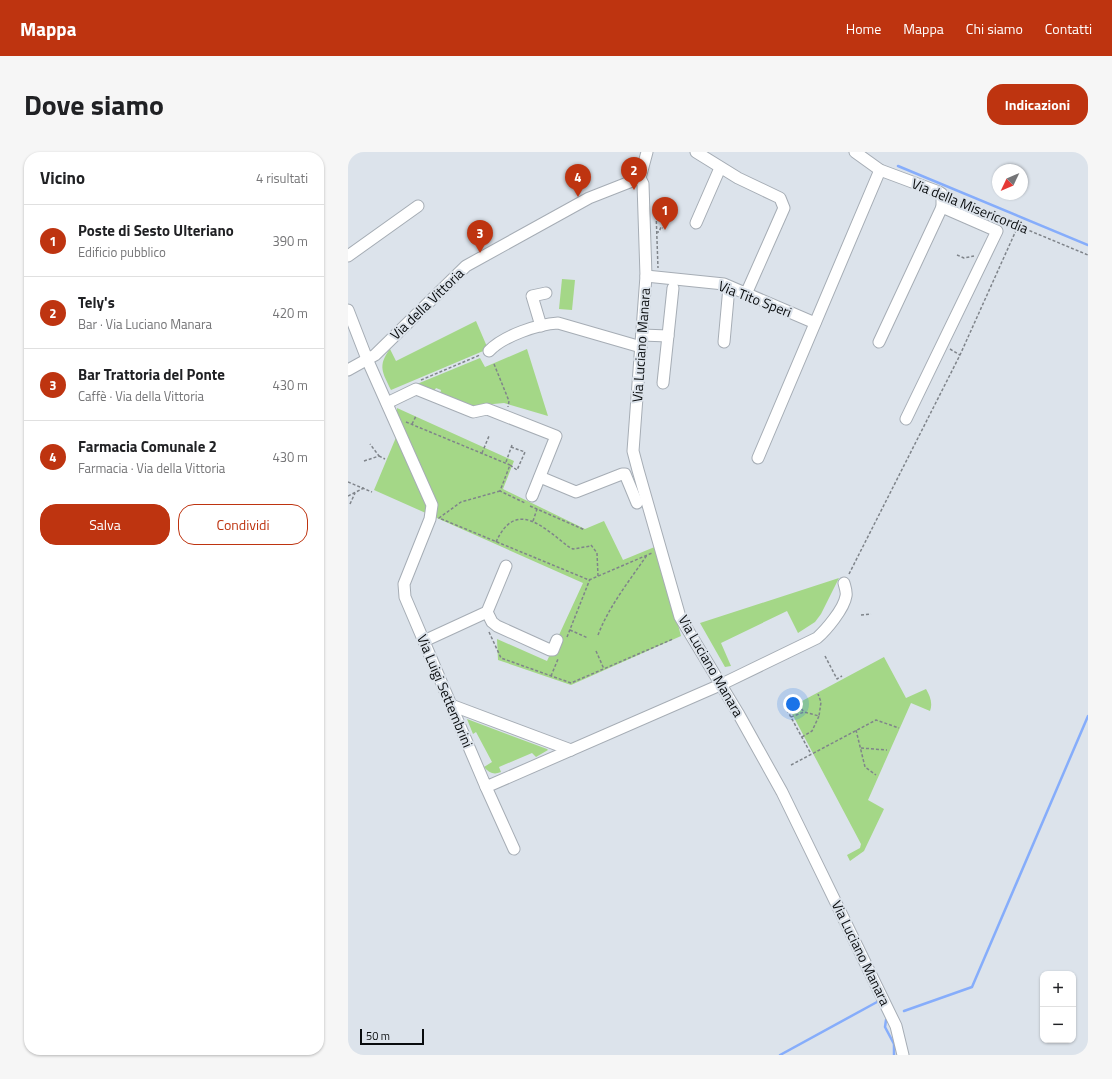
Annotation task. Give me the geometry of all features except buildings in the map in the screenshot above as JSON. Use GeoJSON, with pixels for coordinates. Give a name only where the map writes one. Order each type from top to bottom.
{"type":"FeatureCollection","features":[{"type":"Feature","properties":{"kind":"street","name":"Via Luciano Manara"},"geometry":{"type":"LineString","coordinates":[[647,152],[640,178],[643,184],[646,276],[633,451],[680,617],[738,713],[778,785],[896,1026],[903,1055]]}},
{"type":"Feature","properties":{"kind":"street"},"geometry":{"type":"LineString","coordinates":[[696,152],[720,168],[780,198],[783,202],[784,208],[746,294]]}},
{"type":"Feature","properties":{"kind":"street","name":"Via della Misericordia"},"geometry":{"type":"LineString","coordinates":[[855,152],[880,170],[942,194]]}},
{"type":"Feature","properties":{"kind":"street"},"geometry":{"type":"LineString","coordinates":[[696,223],[720,168]]}},
{"type":"Feature","properties":{"kind":"street"},"geometry":{"type":"LineString","coordinates":[[758,458],[880,170]]}},
{"type":"Feature","properties":{"kind":"street","name":"Via della Vittoria"},"geometry":{"type":"LineString","coordinates":[[348,370],[374,355],[466,266],[589,198],[640,178]]}},
{"type":"Feature","properties":{"kind":"street"},"geometry":{"type":"LineString","coordinates":[[879,342],[942,207],[942,194]]}},
{"type":"Feature","properties":{"kind":"street"},"geometry":{"type":"LineString","coordinates":[[348,256],[418,206]]}},
{"type":"Feature","properties":{"kind":"street"},"geometry":{"type":"LineString","coordinates":[[906,419],[997,231],[942,207]]}},
{"type":"Feature","properties":{"kind":"street","name":"Via Tito Speri"},"geometry":{"type":"LineString","coordinates":[[646,276],[724,284],[815,323]]}},
{"type":"Feature","properties":{"kind":"street"},"geometry":{"type":"LineString","coordinates":[[724,342],[729,286]]}},
{"type":"Feature","properties":{"kind":"street"},"geometry":{"type":"LineString","coordinates":[[663,383],[673,288]]}},
{"type":"Feature","properties":{"kind":"street"},"geometry":{"type":"LineString","coordinates":[[540,326],[532,296],[546,293]]}},
{"type":"Feature","properties":{"kind":"street","name":"Via Luigi Settembrini"},"geometry":{"type":"LineString","coordinates":[[348,310],[367,359],[432,505],[430,519],[404,584],[405,597],[514,849]]}},
{"type":"Feature","properties":{"kind":"street"},"geometry":{"type":"LineString","coordinates":[[489,351],[496,343],[540,326],[558,323],[641,347]]}},
{"type":"Feature","properties":{"kind":"street"},"geometry":{"type":"LineString","coordinates":[[642,334],[668,336]]}},
{"type":"Feature","properties":{"kind":"street"},"geometry":{"type":"LineString","coordinates":[[387,403],[416,389],[473,412],[487,409],[505,415],[556,436],[532,496]]}},
{"type":"Feature","properties":{"kind":"street"},"geometry":{"type":"LineString","coordinates":[[540,477],[576,492],[625,474],[637,503]]}},
{"type":"Feature","properties":{"kind":"street"},"geometry":{"type":"LineString","coordinates":[[424,640],[487,612],[506,566]]}},
{"type":"Feature","properties":{"kind":"street"},"geometry":{"type":"LineString","coordinates":[[486,787],[720,684],[816,638],[829,626],[842,606],[846,596],[844,583]]}},
{"type":"Feature","properties":{"kind":"street"},"geometry":{"type":"LineString","coordinates":[[487,612],[492,622],[497,626],[550,650],[553,650],[561,641]]}},
{"type":"Feature","properties":{"kind":"street"},"geometry":{"type":"LineString","coordinates":[[451,705],[571,750]]}},
{"type":"Feature","properties":{"kind":"path","name":"Via della Misericordia"},"geometry":{"type":"LineString","coordinates":[[942,194],[1088,255]]}},
{"type":"Feature","properties":{"kind":"path"},"geometry":{"type":"LineString","coordinates":[[656,211],[659,277]]}},
{"type":"Feature","properties":{"kind":"path"},"geometry":{"type":"LineString","coordinates":[[844,583],[960,355],[1018,226]]}},
{"type":"Feature","properties":{"kind":"path"},"geometry":{"type":"LineString","coordinates":[[656,232],[659,232],[661,227],[663,228]]}},
{"type":"Feature","properties":{"kind":"path"},"geometry":{"type":"LineString","coordinates":[[957,255],[964,258],[977,255],[984,258]]}},
{"type":"Feature","properties":{"kind":"path"},"geometry":{"type":"LineString","coordinates":[[418,381],[489,351]]}},
{"type":"Feature","properties":{"kind":"path"},"geometry":{"type":"LineString","coordinates":[[494,364],[510,401],[505,415]]}},
{"type":"Feature","properties":{"kind":"path"},"geometry":{"type":"LineString","coordinates":[[412,424],[416,416]]}},
{"type":"Feature","properties":{"kind":"path"},"geometry":{"type":"LineString","coordinates":[[393,417],[510,465]]}},
{"type":"Feature","properties":{"kind":"path"},"geometry":{"type":"LineString","coordinates":[[482,453],[490,436]]}},
{"type":"Feature","properties":{"kind":"path"},"geometry":{"type":"LineString","coordinates":[[370,444],[379,456],[385,459]]}},
{"type":"Feature","properties":{"kind":"path"},"geometry":{"type":"LineString","coordinates":[[505,462],[512,445]]}},
{"type":"Feature","properties":{"kind":"path"},"geometry":{"type":"LineString","coordinates":[[364,461],[379,456]]}},
{"type":"Feature","properties":{"kind":"path"},"geometry":{"type":"LineString","coordinates":[[348,482],[372,492]]}},
{"type":"Feature","properties":{"kind":"path"},"geometry":{"type":"LineString","coordinates":[[348,496],[364,488]]}},
{"type":"Feature","properties":{"kind":"path"},"geometry":{"type":"LineString","coordinates":[[500,491],[462,502],[439,518],[590,579],[661,549]]}},
{"type":"Feature","properties":{"kind":"path"},"geometry":{"type":"LineString","coordinates":[[350,504],[355,493]]}},
{"type":"Feature","properties":{"kind":"path"},"geometry":{"type":"LineString","coordinates":[[533,521],[537,510]]}},
{"type":"Feature","properties":{"kind":"path"},"geometry":{"type":"LineString","coordinates":[[496,542],[502,530],[511,522],[517,519],[527,519],[533,521],[573,549],[591,545],[597,553],[598,576]]}},
{"type":"Feature","properties":{"kind":"path"},"geometry":{"type":"LineString","coordinates":[[598,635],[602,625],[620,595],[647,555]]}},
{"type":"Feature","properties":{"kind":"path"},"geometry":{"type":"LineString","coordinates":[[561,641],[570,630],[590,579]]}},
{"type":"Feature","properties":{"kind":"path"},"geometry":{"type":"LineString","coordinates":[[861,615],[871,614]]}},
{"type":"Feature","properties":{"kind":"path"},"geometry":{"type":"LineString","coordinates":[[488,630],[501,658],[571,683],[673,639]]}},
{"type":"Feature","properties":{"kind":"path"},"geometry":{"type":"LineString","coordinates":[[570,630],[588,638]]}},
{"type":"Feature","properties":{"kind":"path"},"geometry":{"type":"LineString","coordinates":[[596,651],[604,669]]}},
{"type":"Feature","properties":{"kind":"path"},"geometry":{"type":"LineString","coordinates":[[551,676],[559,656]]}},
{"type":"Feature","properties":{"kind":"path"},"geometry":{"type":"LineString","coordinates":[[825,656],[837,679],[842,676]]}},
{"type":"Feature","properties":{"kind":"path"},"geometry":{"type":"LineString","coordinates":[[802,737],[812,730],[819,716],[821,702],[818,694]]}},
{"type":"Feature","properties":{"kind":"path"},"geometry":{"type":"LineString","coordinates":[[798,705],[804,712]]}},
{"type":"Feature","properties":{"kind":"path"},"geometry":{"type":"LineString","coordinates":[[787,710],[811,754]]}},
{"type":"Feature","properties":{"kind":"path"},"geometry":{"type":"LineString","coordinates":[[791,716],[804,712],[819,716]]}},
{"type":"Feature","properties":{"kind":"path"},"geometry":{"type":"LineString","coordinates":[[791,765],[876,720],[899,728]]}},
{"type":"Feature","properties":{"kind":"path"},"geometry":{"type":"LineString","coordinates":[[856,730],[865,767],[876,775]]}},
{"type":"Feature","properties":{"kind":"path"},"geometry":{"type":"LineString","coordinates":[[861,748],[887,750]]}},
{"type":"Feature","properties":{"kind":"green space"},"geometry":{"type":"Polygon","coordinates":[[[562,279],[575,280],[572,310],[559,309],[562,279]]]}},
{"type":"Feature","properties":{"kind":"green space"},"geometry":{"type":"Polygon","coordinates":[[[476,321],[488,349],[391,390],[382,365],[390,349],[396,361],[476,321]]]}},
{"type":"Feature","properties":{"kind":"green space"},"geometry":{"type":"Polygon","coordinates":[[[527,349],[548,416],[504,403],[472,406],[440,394],[441,390],[436,388],[434,391],[417,384],[480,358],[485,367],[527,349]]]}},
{"type":"Feature","properties":{"kind":"green space"},"geometry":{"type":"Polygon","coordinates":[[[397,408],[514,461],[503,489],[585,529],[604,521],[623,560],[657,546],[681,636],[571,685],[498,660],[497,639],[547,661],[583,583],[374,490],[397,435],[397,408]]]}},
{"type":"Feature","properties":{"kind":"green space"},"geometry":{"type":"Polygon","coordinates":[[[839,578],[821,614],[815,622],[798,633],[787,611],[721,643],[731,666],[725,667],[700,623],[839,578]]]}},
{"type":"Feature","properties":{"kind":"green space"},"geometry":{"type":"Polygon","coordinates":[[[884,657],[906,698],[926,689],[931,700],[931,708],[930,711],[911,703],[868,800],[884,809],[864,851],[850,861],[847,855],[860,848],[861,844],[789,708],[884,657]]]}},
{"type":"Feature","properties":{"kind":"green space"},"geometry":{"type":"Polygon","coordinates":[[[467,719],[548,750],[536,757],[532,753],[499,767],[501,772],[492,773],[484,767],[492,762],[476,732],[473,734],[467,719]]]}},
{"type":"Feature","properties":{"kind":"waterway"},"geometry":{"type":"LineString","coordinates":[[898,166],[1088,245]]}},
{"type":"Feature","properties":{"kind":"waterway"},"geometry":{"type":"LineString","coordinates":[[904,1011],[972,987],[1088,716]]}},
{"type":"Feature","properties":{"kind":"waterway"},"geometry":{"type":"LineString","coordinates":[[780,1055],[877,1002]]}},
{"type":"Feature","properties":{"kind":"waterway"},"geometry":{"type":"LineString","coordinates":[[886,1020],[885,1027],[894,1044],[894,1055]]}},
{"type":"Feature","properties":{"kind":"place","name":"Tely's"},"geometry":{"type":"Point","coordinates":[634,190]}},
{"type":"Feature","properties":{"kind":"place","name":"Farmacia Comunale 2"},"geometry":{"type":"Point","coordinates":[578,197]}},
{"type":"Feature","properties":{"kind":"place","name":"Poste di Sesto Ulteriano"},"geometry":{"type":"Point","coordinates":[665,230]}},
{"type":"Feature","properties":{"kind":"place","name":"Bar Trattoria del Ponte"},"geometry":{"type":"Point","coordinates":[480,253]}}]}
